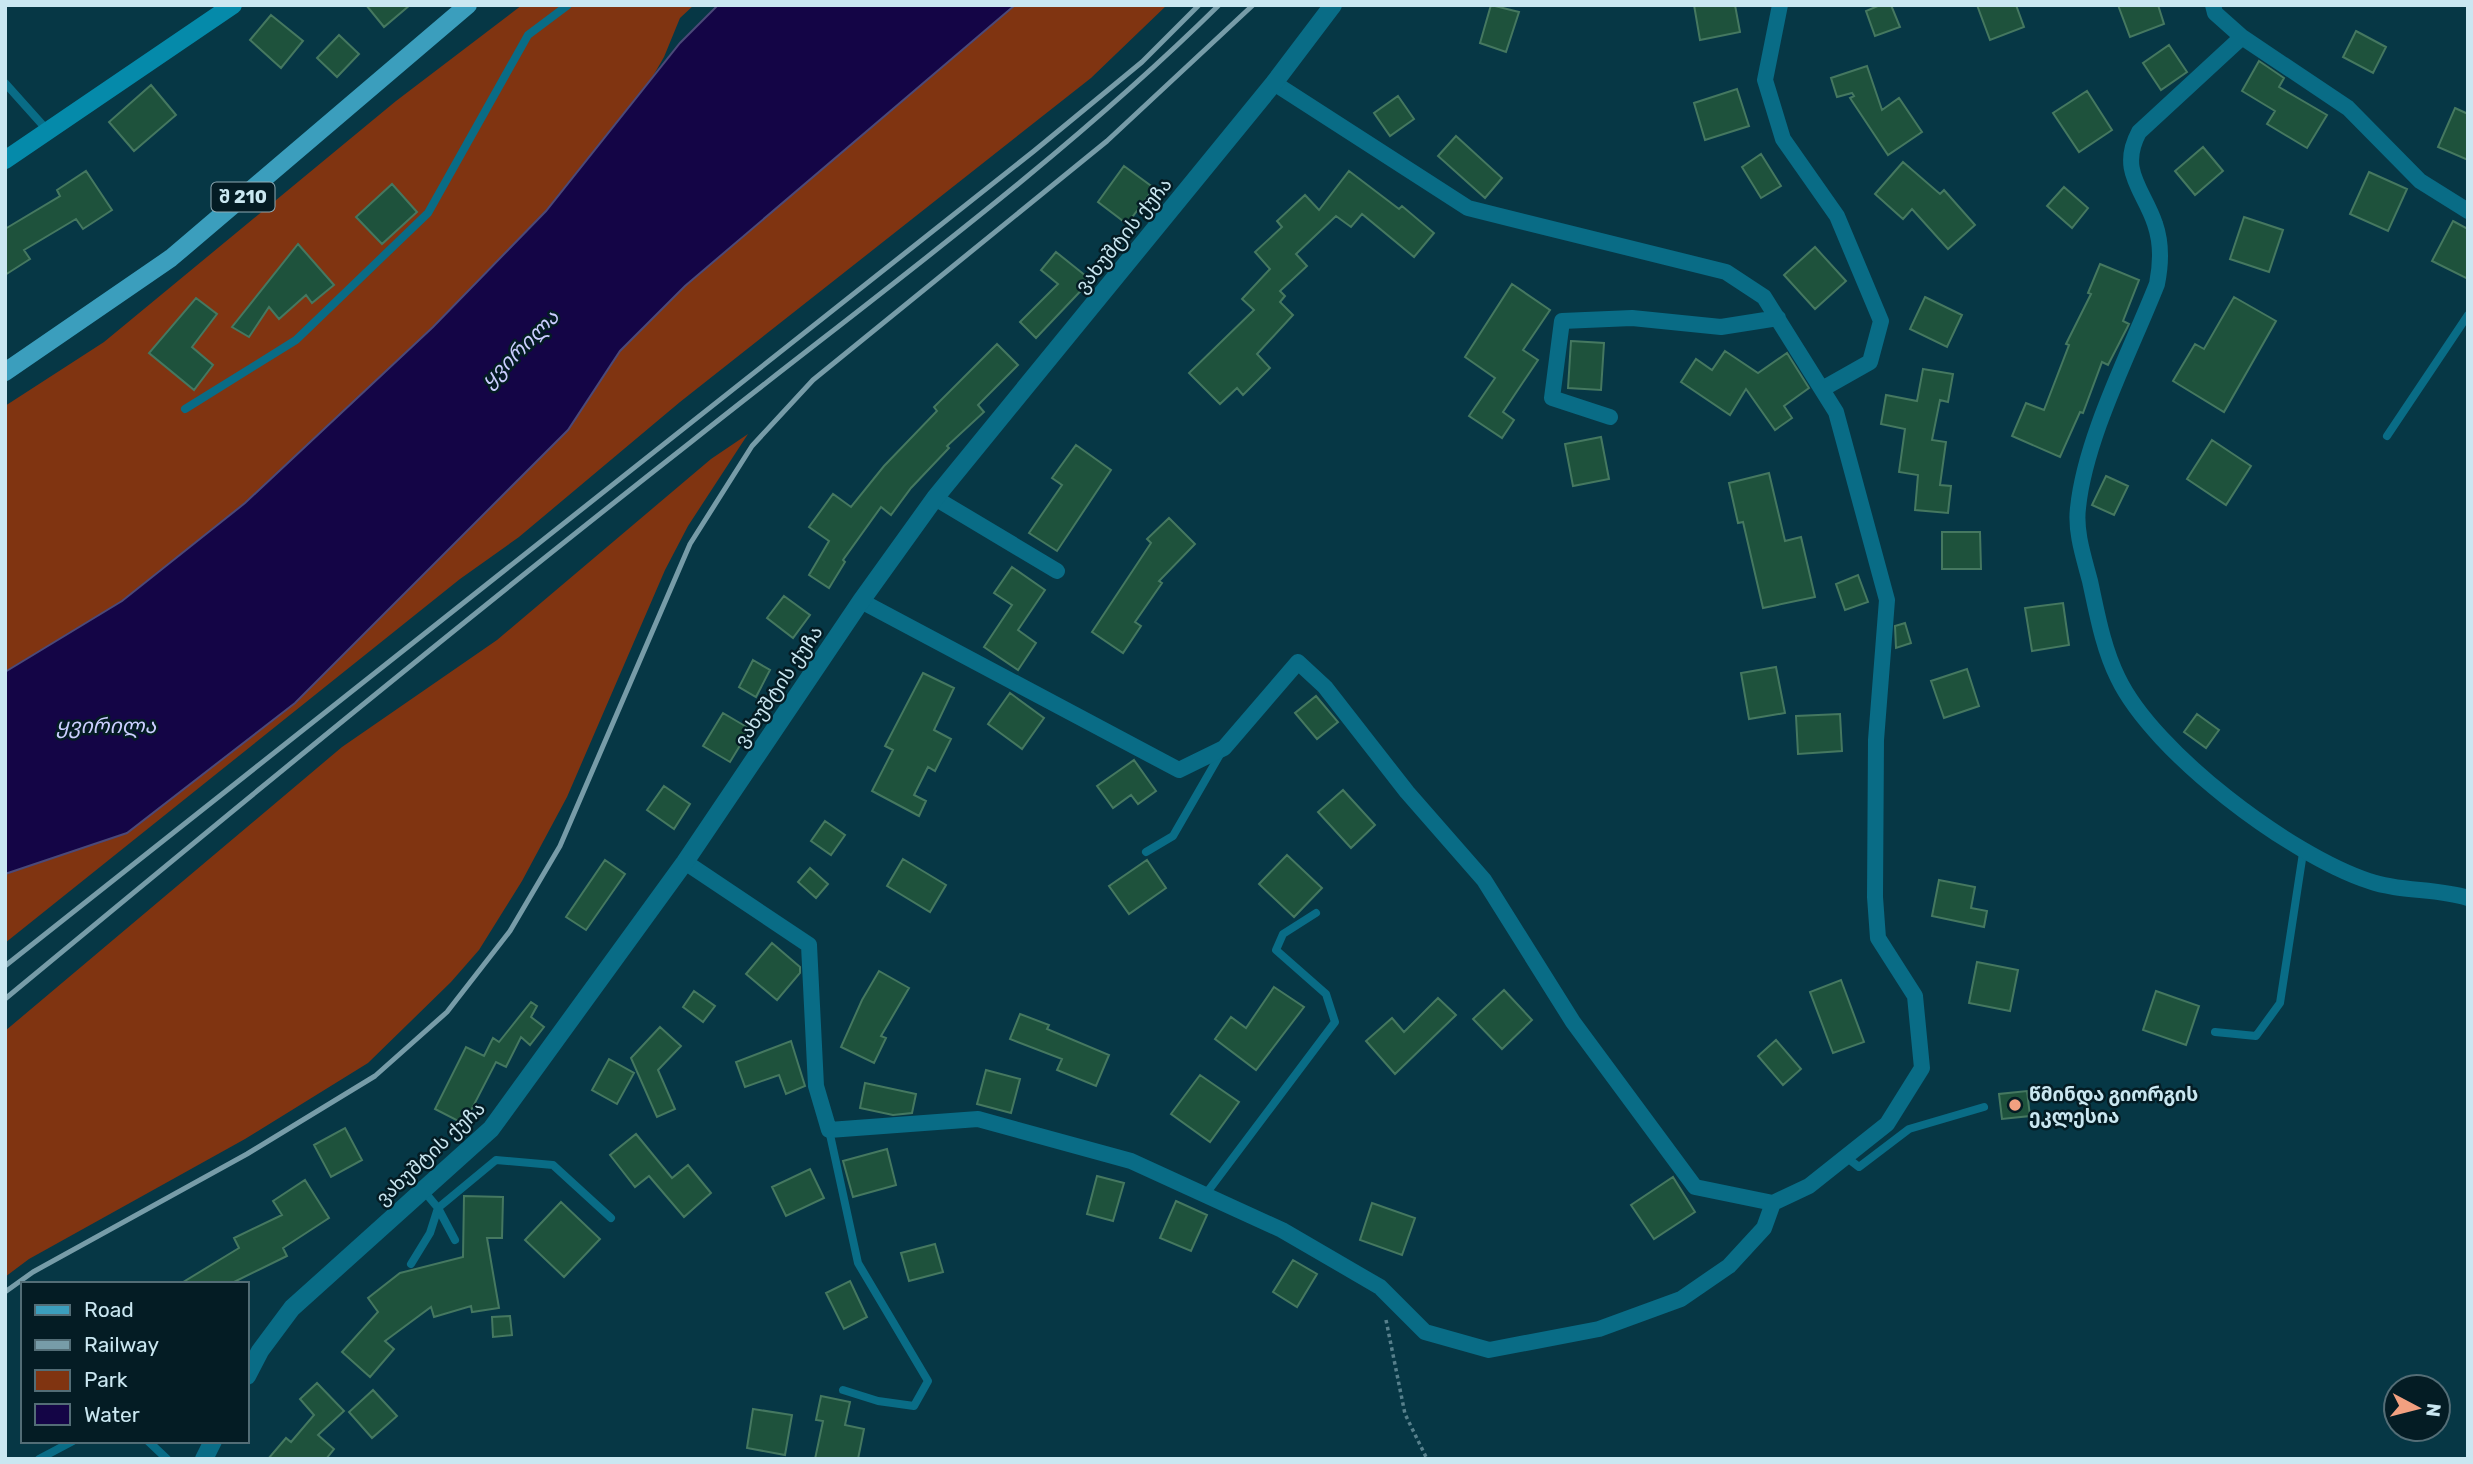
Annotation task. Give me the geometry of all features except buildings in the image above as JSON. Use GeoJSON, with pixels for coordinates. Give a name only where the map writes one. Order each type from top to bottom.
{"type":"FeatureCollection","features":[{"type":"Feature","properties":{"kind":"main road"},"geometry":{"type":"LineString","coordinates":[[5,160],[233,5]]}},
{"type":"Feature","properties":{"kind":"main road","name":"შ 210"},"geometry":{"type":"LineString","coordinates":[[5,372],[171,258],[468,5]]}},
{"type":"Feature","properties":{"kind":"street","name":"ვახუშტის ქუჩა"},"geometry":{"type":"LineString","coordinates":[[248,1374],[260,1351],[292,1308],[491,1129],[685,862],[861,601],[935,498],[1274,83],[1333,5]]}},
{"type":"Feature","properties":{"kind":"street"},"geometry":{"type":"LineString","coordinates":[[1780,5],[1765,80],[1783,139],[1837,216],[1881,321],[1870,362],[1824,388]]}},
{"type":"Feature","properties":{"kind":"street"},"geometry":{"type":"LineString","coordinates":[[2213,5],[2215,13],[2242,37],[2348,108],[2420,181],[2468,212]]}},
{"type":"Feature","properties":{"kind":"street"},"geometry":{"type":"LineString","coordinates":[[2242,37],[2139,132],[2130,148],[2134,182],[2155,224],[2161,262],[2157,284],[2097,432],[2080,486],[2077,512],[2081,545],[2101,631],[2118,678],[2148,726],[2237,806],[2303,853],[2371,882],[2448,892],[2468,898]]}},
{"type":"Feature","properties":{"kind":"street"},"geometry":{"type":"LineString","coordinates":[[861,601],[1179,770],[1224,748],[1298,662],[1325,687],[1407,792],[1484,880],[1573,1022],[1695,1187],[1773,1203],[1809,1186],[1887,1124],[1922,1068],[1915,996],[1878,938],[1875,897],[1876,740],[1887,600],[1836,412],[1824,388],[1764,297],[1726,272],[1468,208],[1274,83]]}},
{"type":"Feature","properties":{"kind":"street"},"geometry":{"type":"LineString","coordinates":[[1610,417],[1552,398],[1562,321],[1632,318],[1721,327],[1778,318]]}},
{"type":"Feature","properties":{"kind":"street"},"geometry":{"type":"LineString","coordinates":[[935,498],[981,528],[1058,571]]}},
{"type":"Feature","properties":{"kind":"street"},"geometry":{"type":"LineString","coordinates":[[685,862],[809,945],[816,1086],[829,1130],[978,1119],[1131,1161],[1282,1230],[1380,1287],[1425,1332],[1489,1350],[1599,1329],[1681,1298],[1729,1266],[1764,1228],[1773,1203]]}},
{"type":"Feature","properties":{"kind":"street"},"geometry":{"type":"LineString","coordinates":[[204,1459],[213,1443]]}},
{"type":"Feature","properties":{"kind":"lane"},"geometry":{"type":"LineString","coordinates":[[184,408],[296,340],[428,213],[528,35],[568,5]]}},
{"type":"Feature","properties":{"kind":"lane"},"geometry":{"type":"LineString","coordinates":[[5,83],[48,131]]}},
{"type":"Feature","properties":{"kind":"lane"},"geometry":{"type":"LineString","coordinates":[[2386,436],[2468,315]]}},
{"type":"Feature","properties":{"kind":"lane"},"geometry":{"type":"LineString","coordinates":[[1146,852],[1173,836],[1224,748]]}},
{"type":"Feature","properties":{"kind":"lane"},"geometry":{"type":"LineString","coordinates":[[2215,1032],[2256,1036],[2280,1003],[2303,853]]}},
{"type":"Feature","properties":{"kind":"lane"},"geometry":{"type":"LineString","coordinates":[[1205,1195],[1335,1022],[1326,994],[1276,950],[1283,934],[1316,913]]}},
{"type":"Feature","properties":{"kind":"lane"},"geometry":{"type":"LineString","coordinates":[[1846,1157],[1858,1167],[1909,1129],[1984,1107]]}},
{"type":"Feature","properties":{"kind":"lane"},"geometry":{"type":"LineString","coordinates":[[829,1130],[858,1262],[928,1381],[914,1406],[878,1401],[843,1390]]}},
{"type":"Feature","properties":{"kind":"lane"},"geometry":{"type":"LineString","coordinates":[[411,1264],[430,1233],[438,1208],[496,1160],[553,1164],[611,1218]]}},
{"type":"Feature","properties":{"kind":"lane"},"geometry":{"type":"LineString","coordinates":[[423,1191],[438,1208],[455,1240]]}},
{"type":"Feature","properties":{"kind":"lane"},"geometry":{"type":"LineString","coordinates":[[39,1459],[69,1443]]}},
{"type":"Feature","properties":{"kind":"lane"},"geometry":{"type":"LineString","coordinates":[[150,1443],[167,1459]]}},
{"type":"Feature","properties":{"kind":"path"},"geometry":{"type":"LineString","coordinates":[[1380,1287],[1405,1413],[1427,1459]]}},
{"type":"Feature","properties":{"kind":"green space"},"geometry":{"type":"Polygon","coordinates":[[[522,5],[694,5],[680,18],[664,57],[638,102],[568,184],[446,343],[5,711],[5,406],[104,342],[396,101],[522,5]]]}},
{"type":"Feature","properties":{"kind":"green space"},"geometry":{"type":"Polygon","coordinates":[[[1015,5],[1167,5],[1091,78],[680,402],[519,537],[460,579],[5,943],[5,874],[127,833],[295,703],[567,430],[620,351],[685,286],[1015,5]]]}},
{"type":"Feature","properties":{"kind":"green space"},"geometry":{"type":"Polygon","coordinates":[[[748,434],[688,526],[665,570],[567,797],[522,881],[479,950],[451,982],[368,1063],[245,1139],[29,1259],[5,1277],[5,1031],[342,747],[497,640],[711,459],[748,434]]]}},
{"type":"Feature","properties":{"kind":"water","name":"ყვირილა"},"geometry":{"type":"Polygon","coordinates":[[[718,5],[1015,5],[685,286],[620,351],[568,430],[295,703],[127,833],[5,874],[5,672],[122,601],[245,503],[433,327],[546,211],[680,43],[718,5]]]}},
{"type":"Feature","properties":{"kind":"railway"},"geometry":{"type":"LineString","coordinates":[[5,966],[1034,151],[1142,62],[1199,5]]}},
{"type":"Feature","properties":{"kind":"railway"},"geometry":{"type":"LineString","coordinates":[[5,999],[518,579],[1028,176],[1157,64],[1219,5]]}},
{"type":"Feature","properties":{"kind":"railway"},"geometry":{"type":"LineString","coordinates":[[5,1292],[33,1272],[247,1154],[375,1076],[447,1012],[510,931],[560,846],[690,544],[752,446],[813,380],[1107,141],[1253,5]]}},
{"type":"Feature","properties":{"kind":"place","name":"წმინდა გიორგის ეკლესია"},"geometry":{"type":"Point","coordinates":[2015,1105]}}]}
